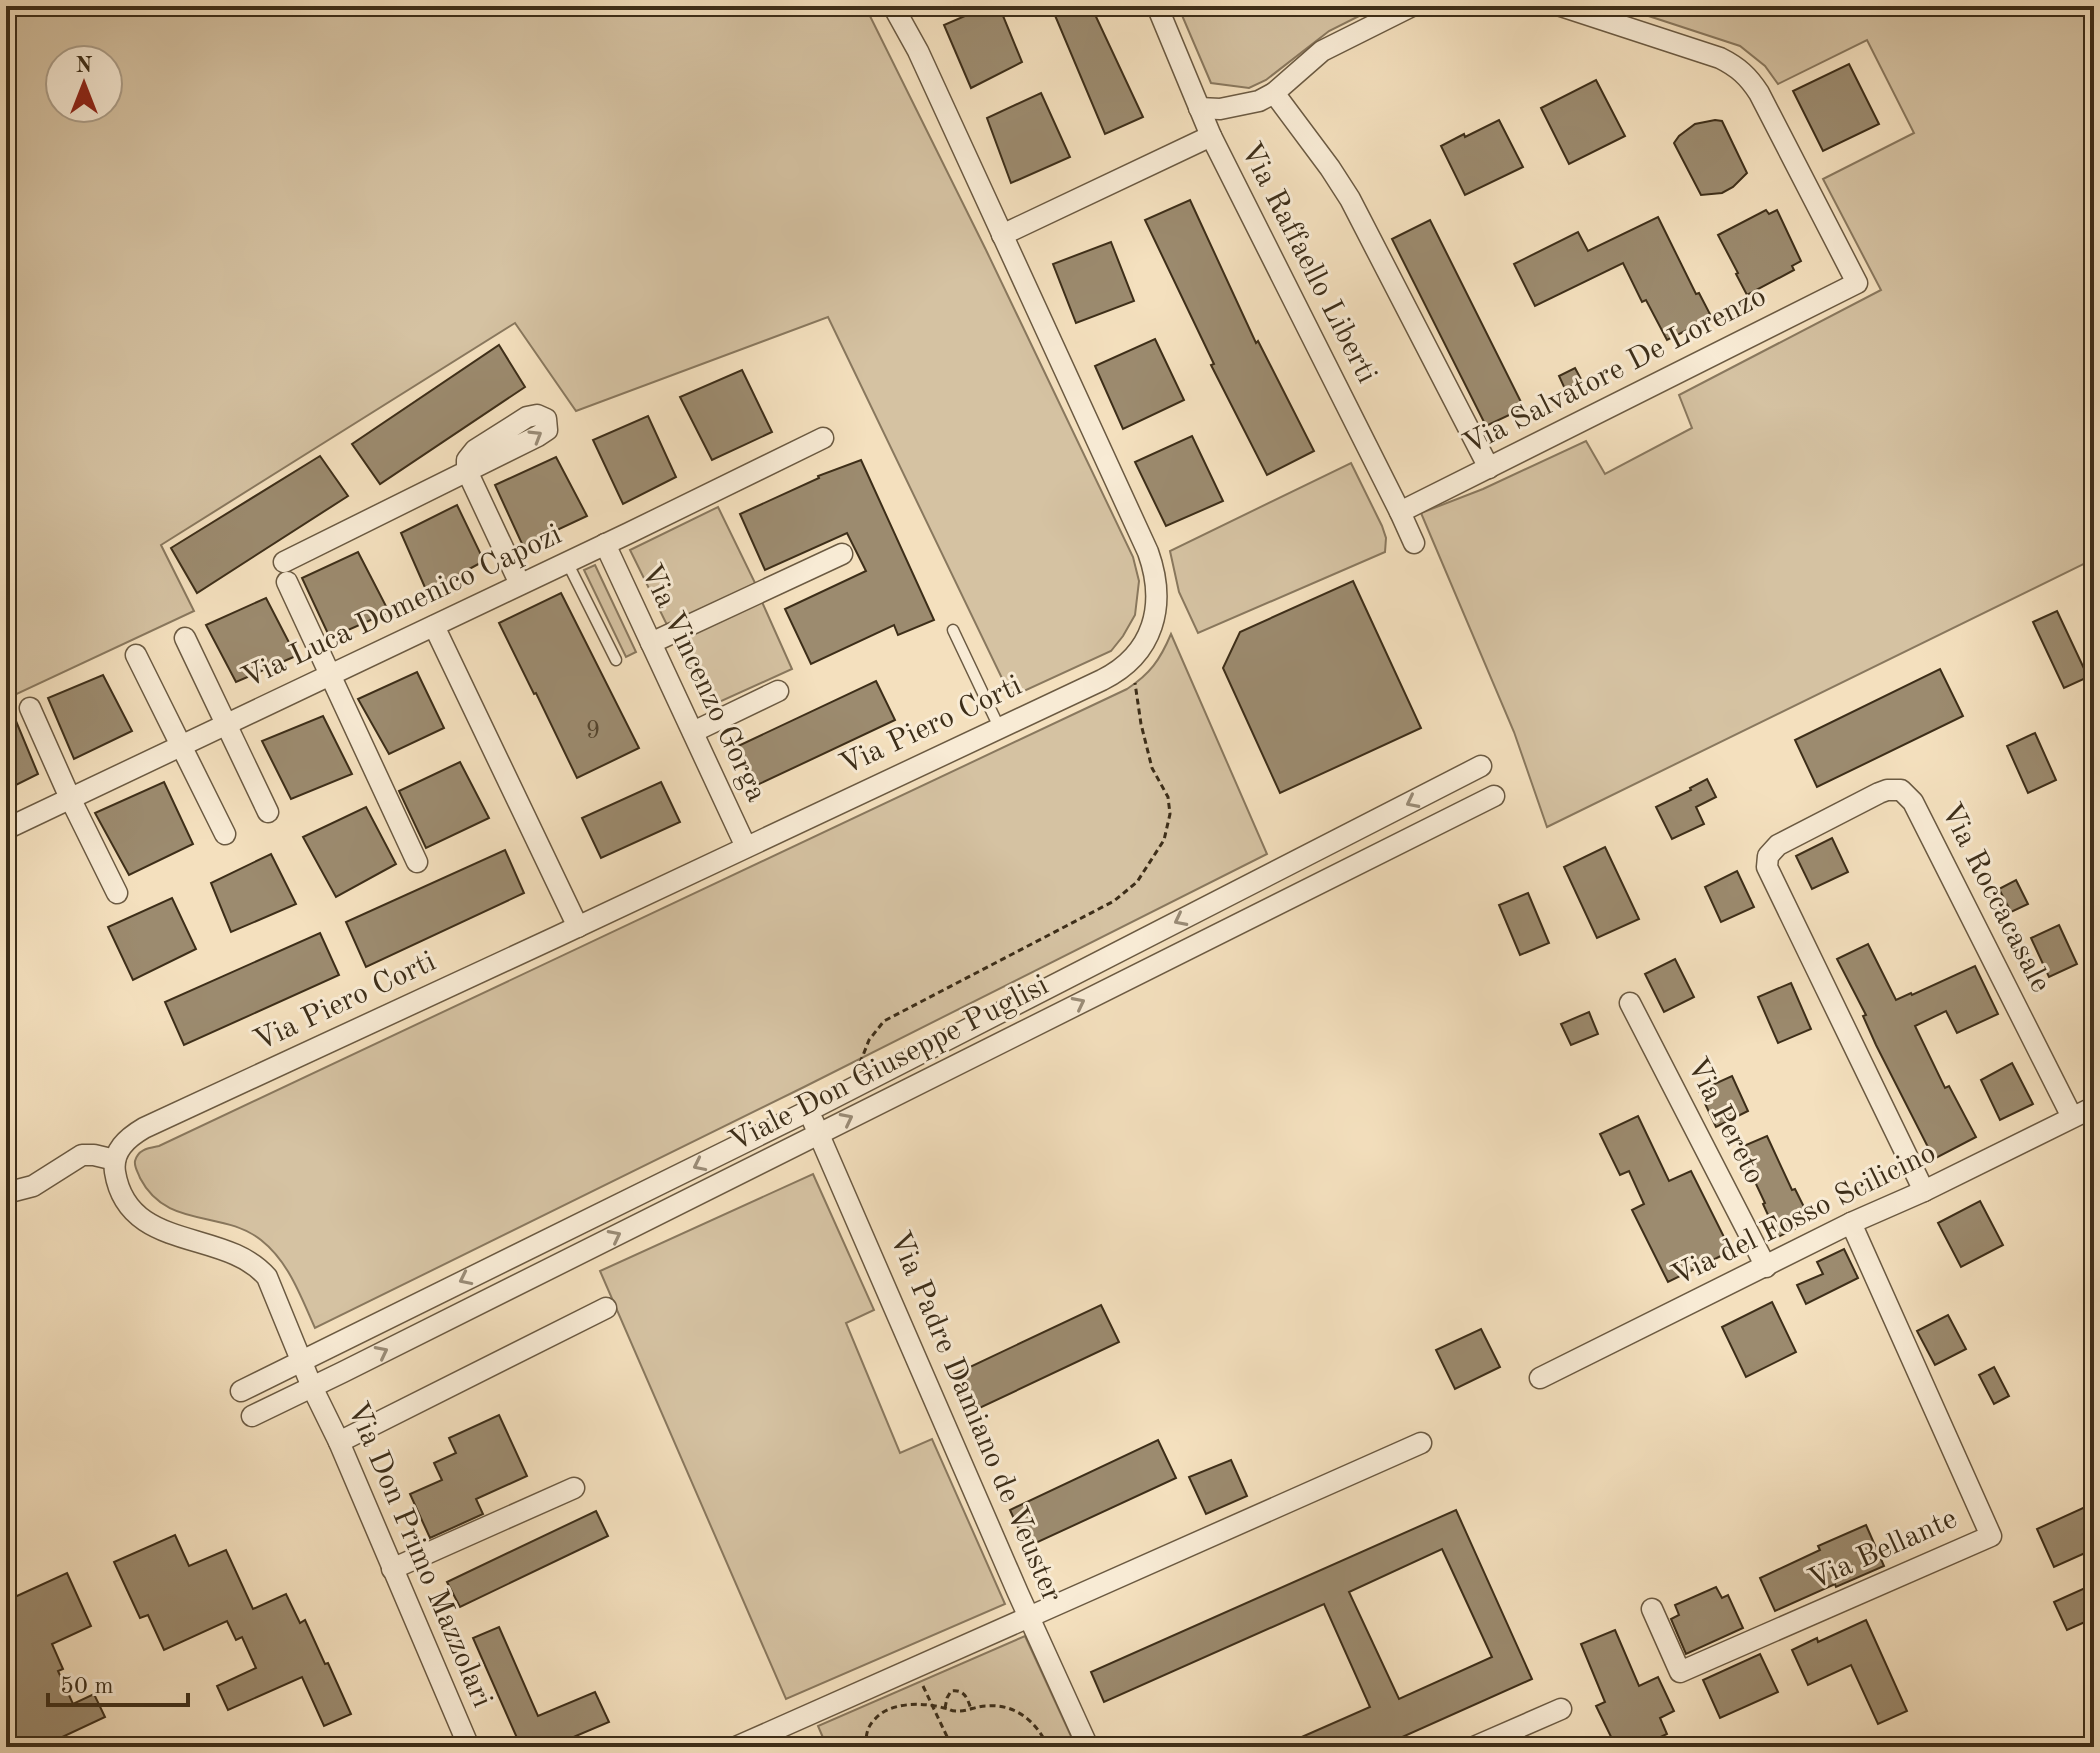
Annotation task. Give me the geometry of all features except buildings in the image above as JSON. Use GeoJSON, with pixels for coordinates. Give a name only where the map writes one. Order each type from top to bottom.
{"type":"FeatureCollection","features":[{"type":"Feature","properties":{"kind":"street","name":"Via Piero Corti"},"geometry":{"type":"LineString","coordinates":[[115,1160],[125,1142],[140,1130],[1111,675],[1130,662],[1146,641],[1154,617],[1157,592],[1148,552],[918,51],[893,6]]}},
{"type":"Feature","properties":{"kind":"street","name":"Via Raffaello Liberti"},"geometry":{"type":"LineString","coordinates":[[1157,6],[1211,136],[1414,543]]}},
{"type":"Feature","properties":{"kind":"street"},"geometry":{"type":"LineString","coordinates":[[1199,108],[1220,109],[1259,101],[1274,93],[1322,51],[1412,6]]}},
{"type":"Feature","properties":{"kind":"street","name":"Via Salvatore De Lorenzo"},"geometry":{"type":"LineString","coordinates":[[1400,512],[1857,283],[1747,75],[1736,65],[1720,58],[1561,6]]}},
{"type":"Feature","properties":{"kind":"street"},"geometry":{"type":"LineString","coordinates":[[1274,93],[1350,199],[1489,468]]}},
{"type":"Feature","properties":{"kind":"street"},"geometry":{"type":"LineString","coordinates":[[1002,235],[1211,136]]}},
{"type":"Feature","properties":{"kind":"street","name":"Via Luca Domenico Capozi"},"geometry":{"type":"LineString","coordinates":[[6,829],[823,438]]}},
{"type":"Feature","properties":{"kind":"street"},"geometry":{"type":"LineString","coordinates":[[417,862],[286,572],[467,471],[520,584]]}},
{"type":"Feature","properties":{"kind":"street","name":"Via Vincenzo Gorga"},"geometry":{"type":"LineString","coordinates":[[605,544],[746,847]]}},
{"type":"Feature","properties":{"kind":"street"},"geometry":{"type":"LineString","coordinates":[[651,643],[842,554]]}},
{"type":"Feature","properties":{"kind":"street"},"geometry":{"type":"LineString","coordinates":[[434,626],[578,927]]}},
{"type":"Feature","properties":{"kind":"street"},"geometry":{"type":"LineString","coordinates":[[185,638],[268,812]]}},
{"type":"Feature","properties":{"kind":"street"},"geometry":{"type":"LineString","coordinates":[[136,655],[225,834]]}},
{"type":"Feature","properties":{"kind":"street"},"geometry":{"type":"LineString","coordinates":[[693,732],[778,691]]}},
{"type":"Feature","properties":{"kind":"street"},"geometry":{"type":"LineString","coordinates":[[30,708],[117,893]]}},
{"type":"Feature","properties":{"kind":"street","name":"Viale Don Giuseppe Puglisi"},"geometry":{"type":"LineString","coordinates":[[241,1391],[808,1111],[1481,766]]}},
{"type":"Feature","properties":{"kind":"street","name":"Via Roccacasale"},"geometry":{"type":"LineString","coordinates":[[1924,1191],[1767,867],[1768,856],[1778,845],[1879,793],[1901,790],[1913,802],[2072,1117]]}},
{"type":"Feature","properties":{"kind":"street","name":"Viale Don Giuseppe Puglisi"},"geometry":{"type":"LineString","coordinates":[[252,1416],[1494,796]]}},
{"type":"Feature","properties":{"kind":"street"},"geometry":{"type":"LineString","coordinates":[[1313,853],[1326,879]]}},
{"type":"Feature","properties":{"kind":"street","name":"Via Pereto"},"geometry":{"type":"LineString","coordinates":[[1630,1003],[1766,1267]]}},
{"type":"Feature","properties":{"kind":"street","name":"Via del Fosso Scilicino"},"geometry":{"type":"LineString","coordinates":[[1540,1378],[1851,1223],[1924,1191],[2094,1107]]}},
{"type":"Feature","properties":{"kind":"street","name":"Via Padre Damiano de Veuster"},"geometry":{"type":"LineString","coordinates":[[808,1111],[1088,1747]]}},
{"type":"Feature","properties":{"kind":"street"},"geometry":{"type":"LineString","coordinates":[[6,1193],[33,1186],[82,1155],[115,1160]]}},
{"type":"Feature","properties":{"kind":"street","name":"Via Don Primo Mazzolari"},"geometry":{"type":"LineString","coordinates":[[115,1160],[116,1176],[123,1194],[148,1223],[175,1236],[233,1254],[252,1264],[269,1281],[469,1747]]}},
{"type":"Feature","properties":{"kind":"street","name":"Via Bellante"},"geometry":{"type":"LineString","coordinates":[[1652,1609],[1680,1672],[1991,1536],[1851,1223]]}},
{"type":"Feature","properties":{"kind":"street"},"geometry":{"type":"LineString","coordinates":[[339,1442],[606,1308]]}},
{"type":"Feature","properties":{"kind":"street"},"geometry":{"type":"LineString","coordinates":[[736,1747],[1421,1443]]}},
{"type":"Feature","properties":{"kind":"street"},"geometry":{"type":"LineString","coordinates":[[392,1569],[574,1488]]}},
{"type":"Feature","properties":{"kind":"street"},"geometry":{"type":"LineString","coordinates":[[1474,1747],[1561,1709]]}},
{"type":"Feature","properties":{"kind":"lane"},"geometry":{"type":"LineString","coordinates":[[567,562],[616,660]]}},
{"type":"Feature","properties":{"kind":"lane"},"geometry":{"type":"LineString","coordinates":[[953,630],[999,727]]}},
{"type":"Feature","properties":{"kind":"path"},"geometry":{"type":"LineString","coordinates":[[850,1089],[869,1040],[884,1021],[1114,901],[1137,882],[1164,840],[1170,814],[1168,797],[1152,768],[1141,724],[1135,679]]}},
{"type":"Feature","properties":{"kind":"path"},"geometry":{"type":"LineString","coordinates":[[915,1668],[952,1747]]}},
{"type":"Feature","properties":{"kind":"path"},"geometry":{"type":"LineString","coordinates":[[945,1708],[951,1691],[959,1690],[968,1699],[971,1709]]}},
{"type":"Feature","properties":{"kind":"path"},"geometry":{"type":"LineString","coordinates":[[867,1747],[868,1726],[882,1711],[905,1705],[933,1706],[959,1712],[994,1705],[1019,1711],[1040,1730],[1047,1746]]}},
{"type":"Feature","properties":{"kind":"shaded area"},"geometry":{"type":"Polygon","coordinates":[[[17,6],[865,6],[1133,557],[1139,581],[1135,615],[1111,651],[1011,697],[828,317],[576,411],[515,323],[161,545],[194,611],[6,699],[6,63],[9,61],[6,59],[6,8],[17,6]]]}},
{"type":"Feature","properties":{"kind":"shaded area"},"geometry":{"type":"Polygon","coordinates":[[[1178,6],[1379,6],[1329,31],[1266,80],[1249,88],[1211,83],[1178,6]]]}},
{"type":"Feature","properties":{"kind":"shaded area"},"geometry":{"type":"Polygon","coordinates":[[[1618,6],[2094,6],[2094,559],[1547,827],[1514,732],[1421,513],[1483,489],[1586,441],[1605,474],[1692,428],[1679,395],[1881,290],[1823,179],[1914,133],[1867,40],[1778,84],[1765,66],[1740,46],[1618,6]]]}},
{"type":"Feature","properties":{"kind":"shaded area"},"geometry":{"type":"Polygon","coordinates":[[[1351,463],[1382,526],[1386,538],[1385,552],[1198,633],[1179,592],[1170,551],[1351,463]]]}},
{"type":"Feature","properties":{"kind":"shaded area"},"geometry":{"type":"Polygon","coordinates":[[[718,507],[757,587],[669,629],[630,550],[718,507]]]}},
{"type":"Feature","properties":{"kind":"shaded area"},"geometry":{"type":"Polygon","coordinates":[[[595,565],[636,652],[626,657],[584,570],[595,565]]]}},
{"type":"Feature","properties":{"kind":"shaded area"},"geometry":{"type":"Polygon","coordinates":[[[762,602],[792,669],[706,708],[676,641],[762,602]]]}},
{"type":"Feature","properties":{"kind":"shaded area"},"geometry":{"type":"Polygon","coordinates":[[[1171,634],[1267,854],[315,1328],[287,1269],[261,1240],[246,1231],[165,1205],[151,1194],[140,1178],[135,1161],[144,1150],[159,1146],[1127,689],[1154,666],[1171,634]]]}},
{"type":"Feature","properties":{"kind":"shaded area"},"geometry":{"type":"Polygon","coordinates":[[[813,1174],[874,1310],[846,1323],[900,1453],[932,1439],[1005,1604],[786,1699],[600,1271],[813,1174]]]}},
{"type":"Feature","properties":{"kind":"shaded area"},"geometry":{"type":"Polygon","coordinates":[[[1025,1636],[1076,1747],[827,1747],[818,1726],[1025,1636]]]}}]}
